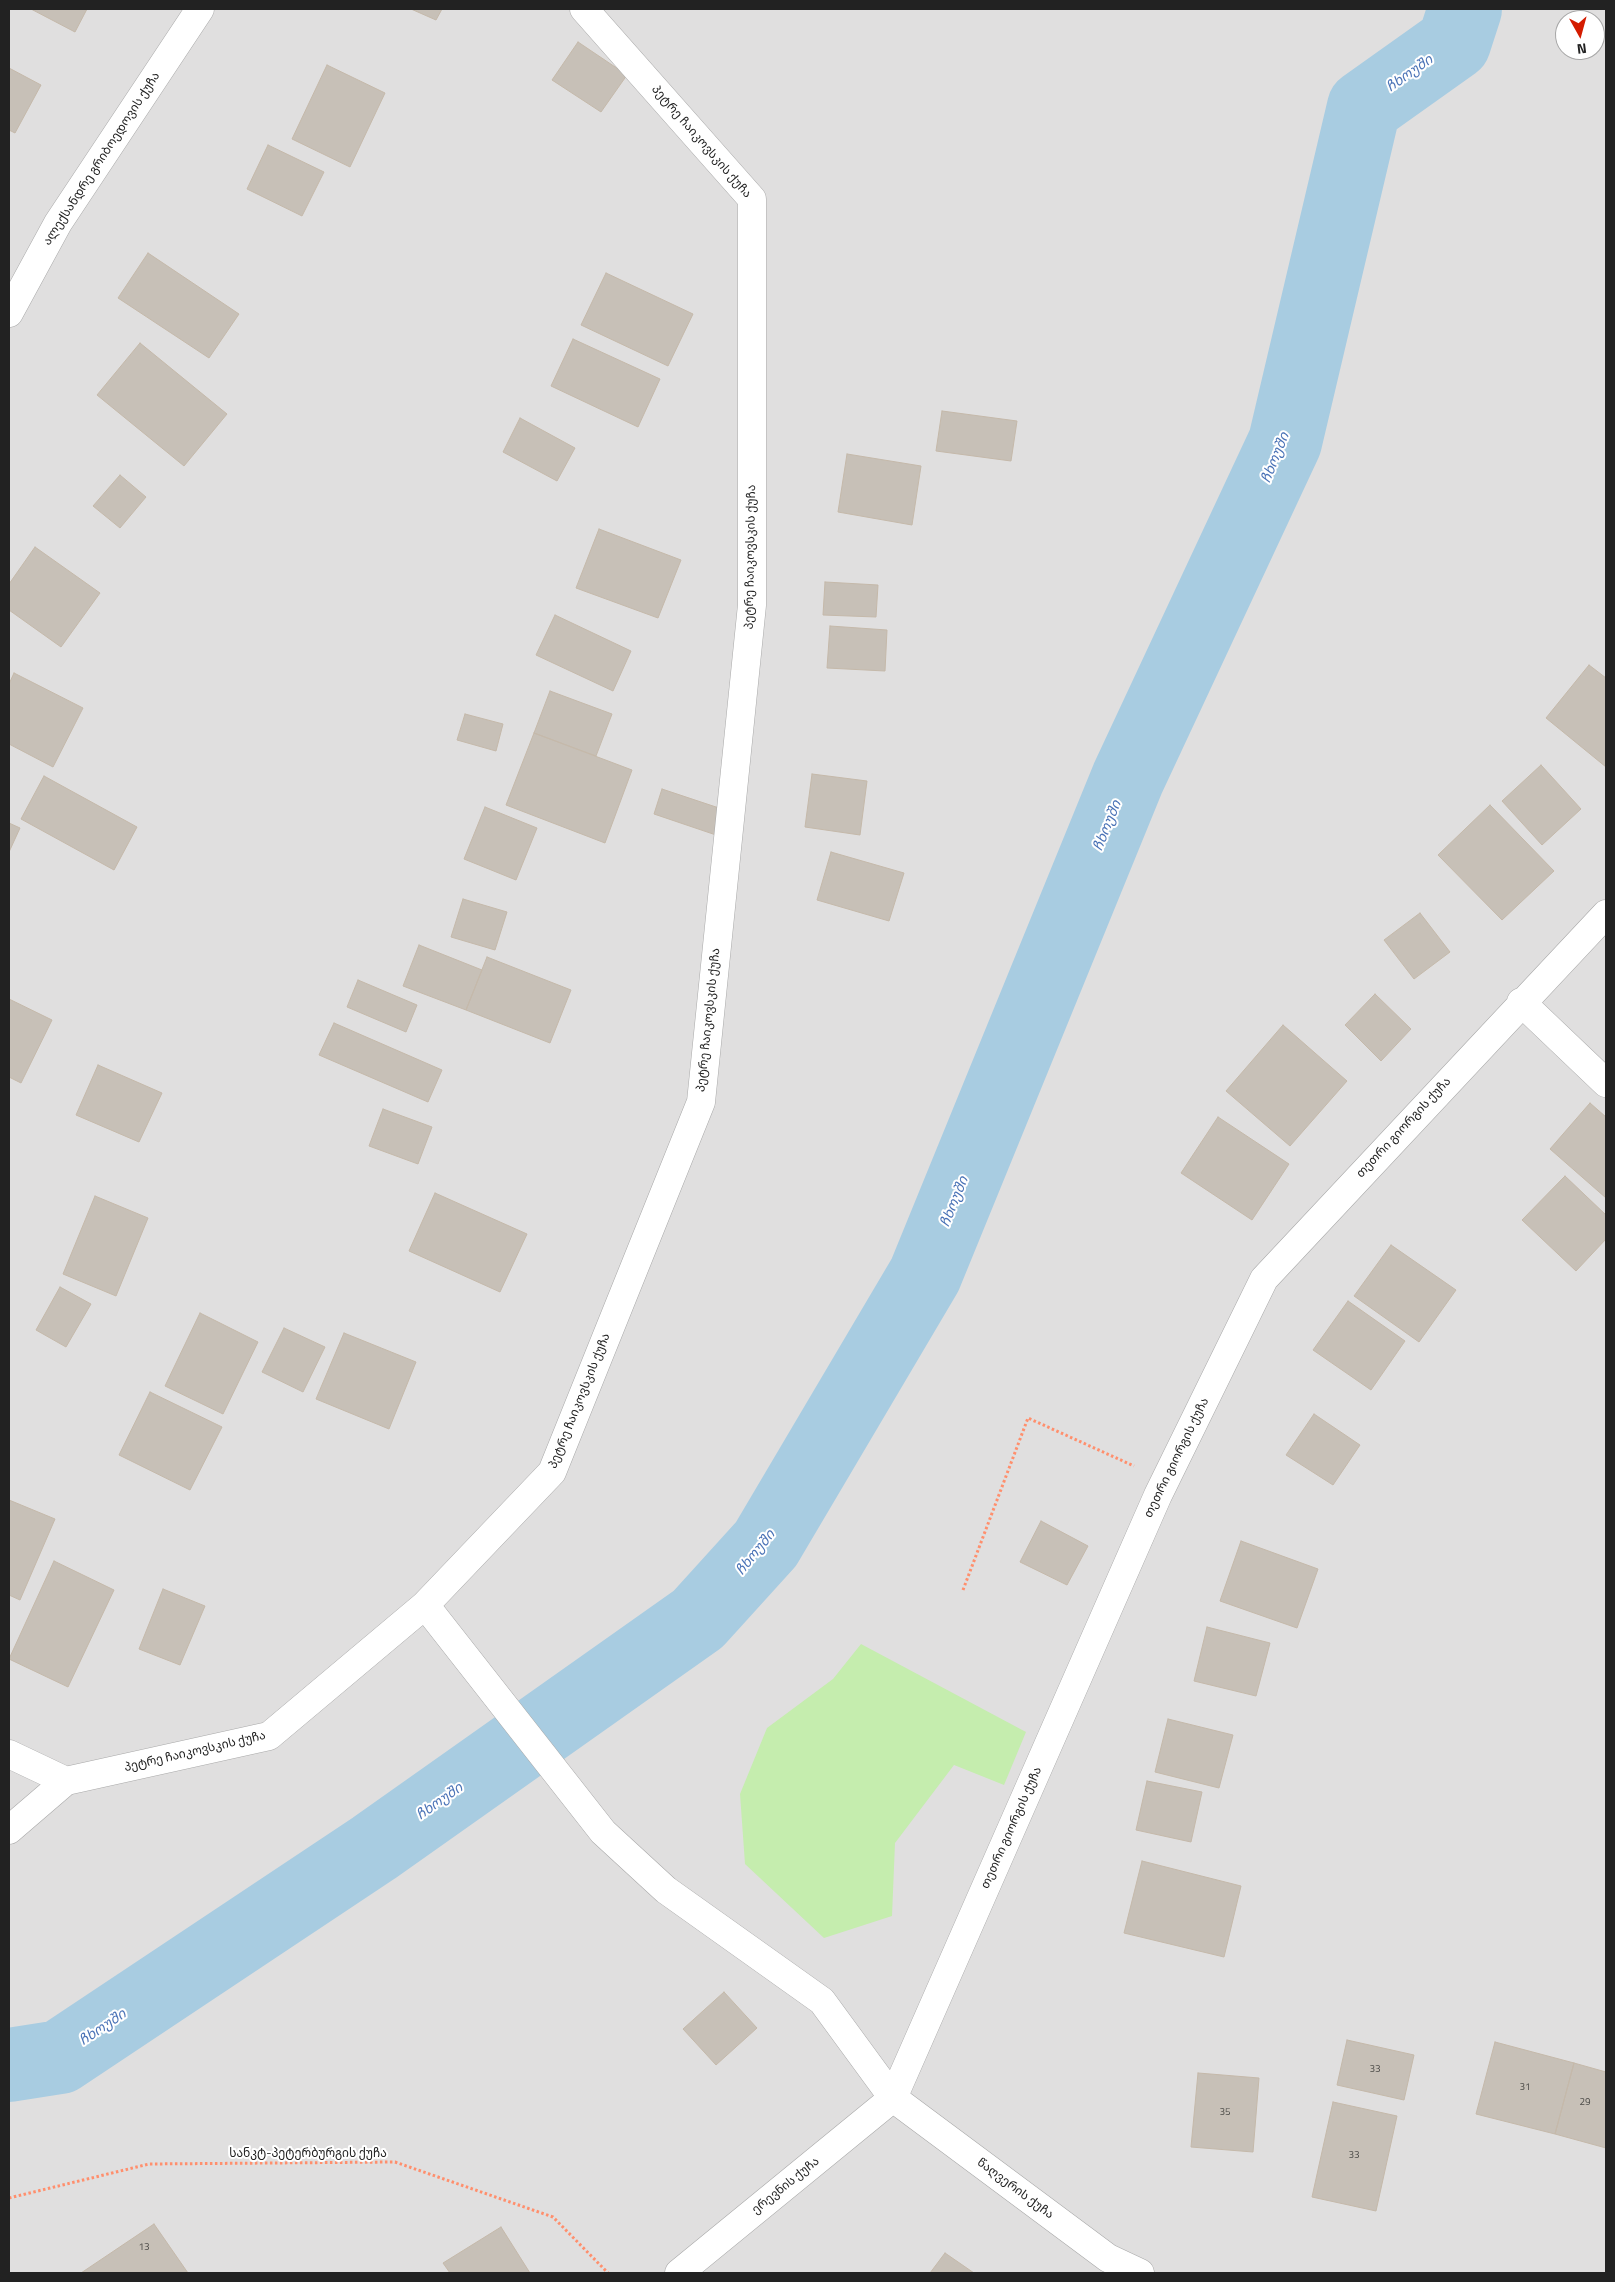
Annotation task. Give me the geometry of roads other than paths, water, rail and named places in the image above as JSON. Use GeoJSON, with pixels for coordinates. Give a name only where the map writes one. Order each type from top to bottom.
{"type":"FeatureCollection","features":[{"type":"Feature","properties":{"kind":"street","name":"ალექსანდრე გრიბოედოვის ქუჩა"},"geometry":{"type":"LineString","coordinates":[[9,312],[58,223],[200,9]]}},
{"type":"Feature","properties":{"kind":"street","name":"პეტრე ჩაიკოვსკის ქუჩა"},"geometry":{"type":"LineString","coordinates":[[66,1781],[269,1736],[425,1605],[552,1472],[701,1102],[752,605],[752,199],[584,9]]}},
{"type":"Feature","properties":{"kind":"street","name":"თეთრი გიორგის ქუჩა"},"geometry":{"type":"LineString","coordinates":[[893,2098],[1165,1480],[1264,1279],[1521,1002],[1606,914]]}},
{"type":"Feature","properties":{"kind":"street"},"geometry":{"type":"LineString","coordinates":[[1521,1002],[1606,1083]]}},
{"type":"Feature","properties":{"kind":"street","name":"წაღვერის ქუჩა"},"geometry":{"type":"LineString","coordinates":[[425,1605],[603,1832],[666,1890],[822,2001],[893,2098],[1108,2258],[1140,2273]]}},
{"type":"Feature","properties":{"kind":"street"},"geometry":{"type":"LineString","coordinates":[[9,1754],[66,1781],[9,1830]]}},
{"type":"Feature","properties":{"kind":"street","name":"ერევნის ქუჩა"},"geometry":{"type":"LineString","coordinates":[[679,2273],[893,2098]]}},
{"type":"Feature","properties":{"kind":"waterway","name":"ჩხოუში"},"geometry":{"type":"LineString","coordinates":[[9,2065],[60,2057],[374,1848],[698,1619],[766,1544],[925,1275],[1128,778],[1285,442],[1364,107],[1454,43],[1465,9]]}}]}
